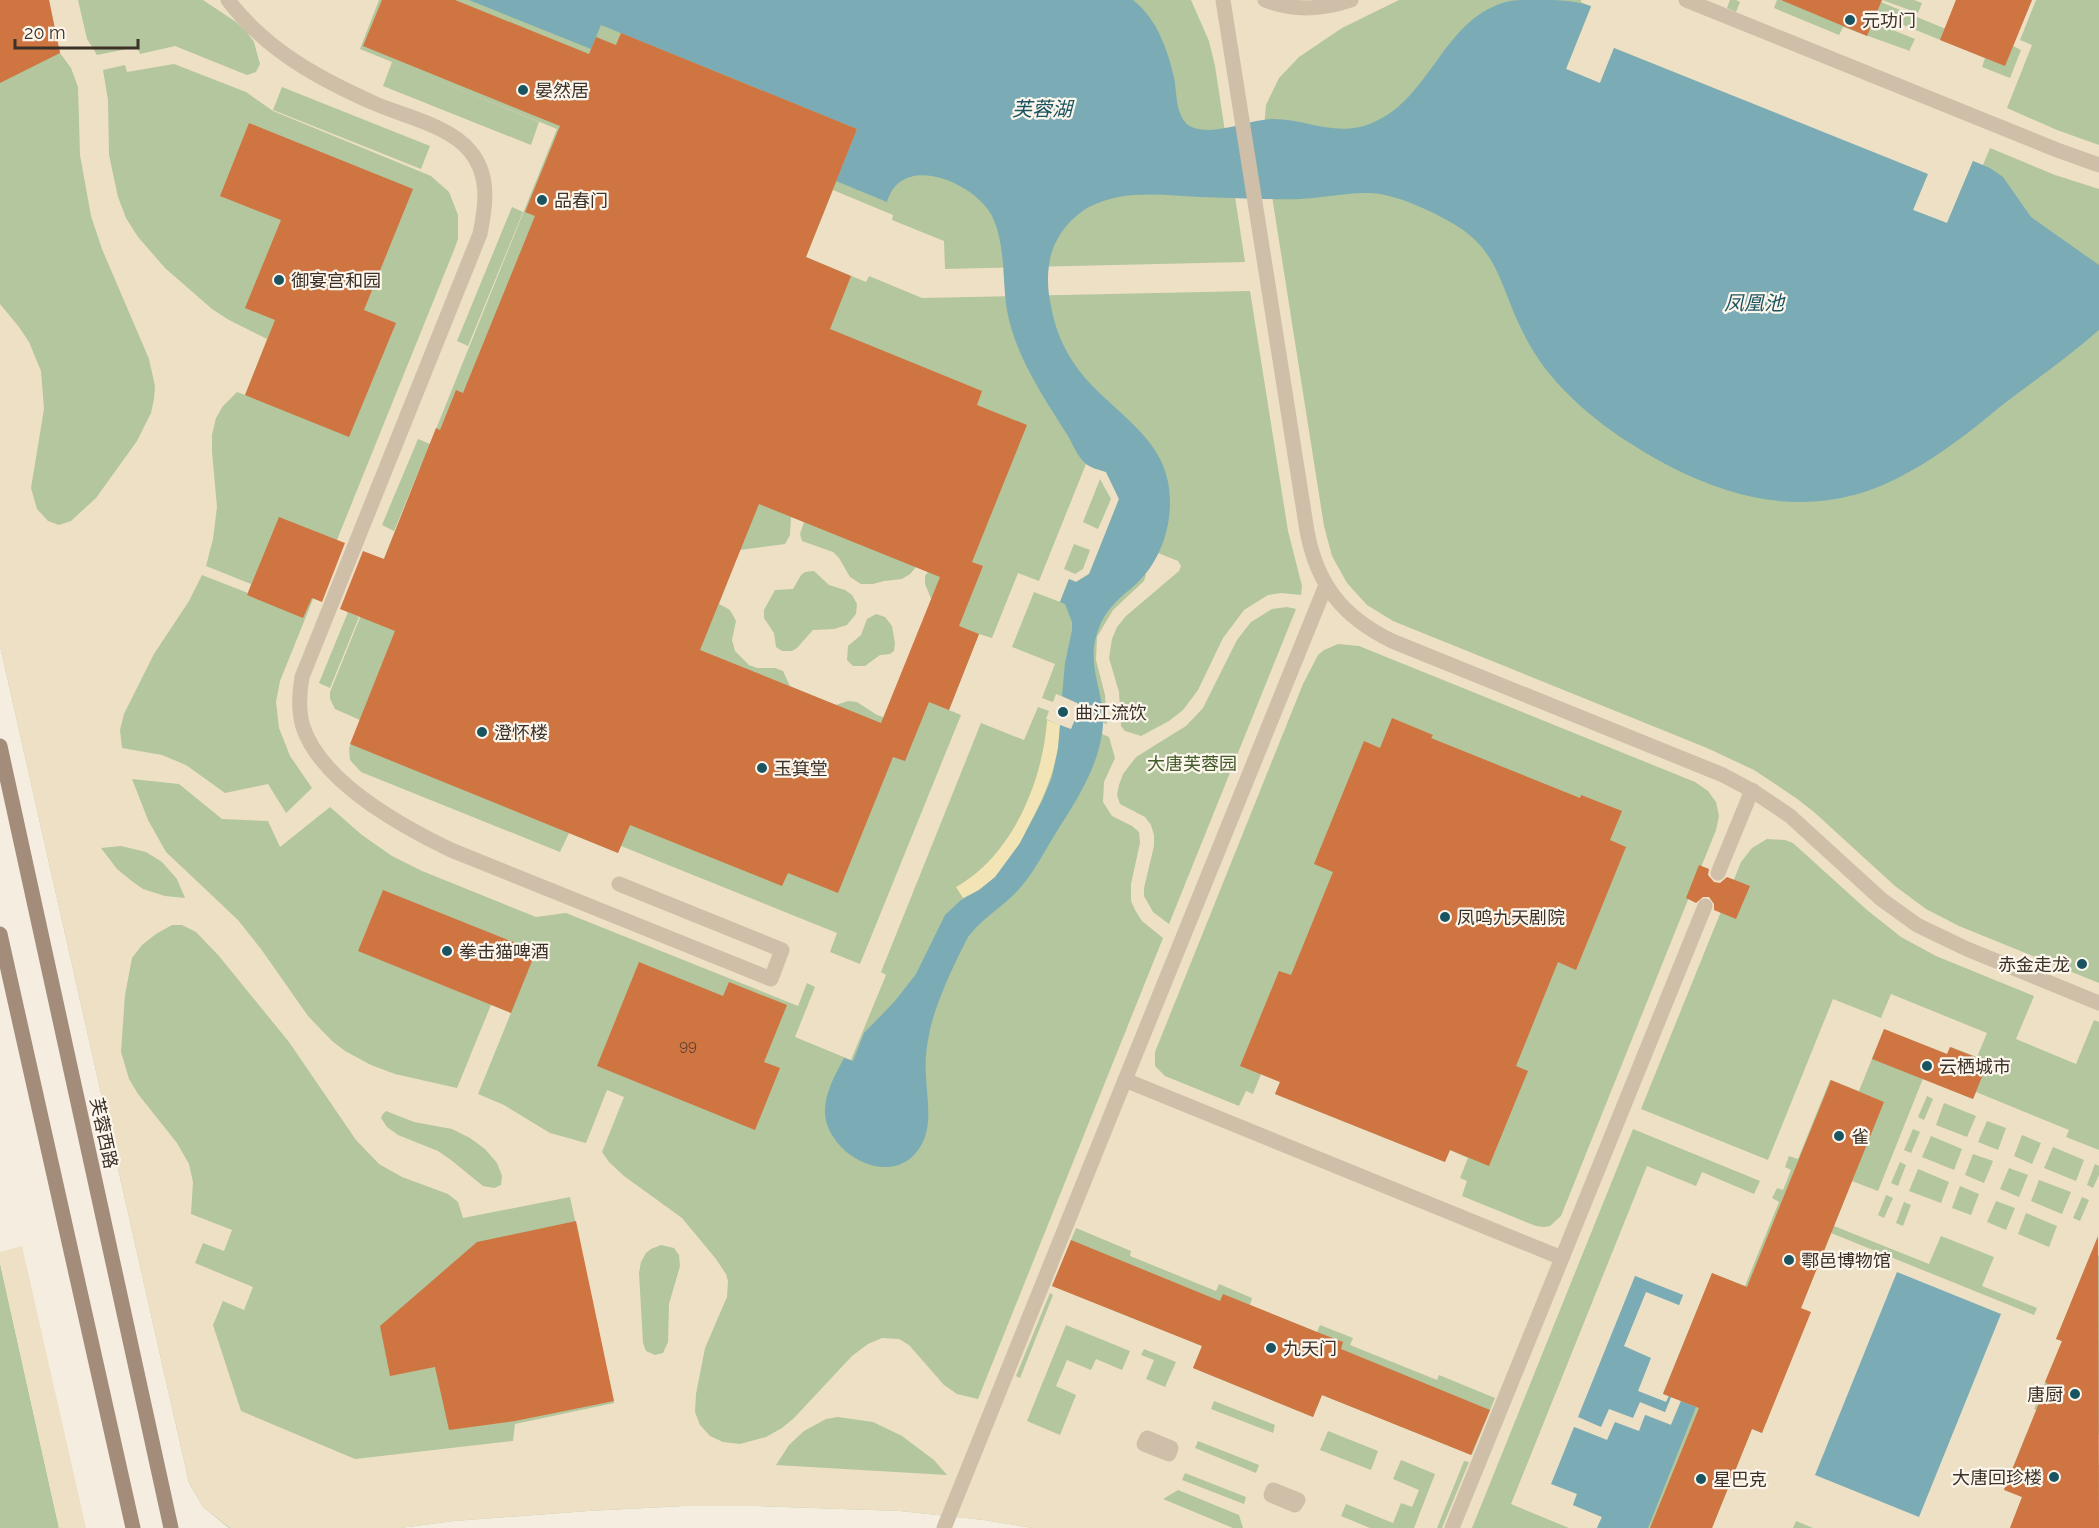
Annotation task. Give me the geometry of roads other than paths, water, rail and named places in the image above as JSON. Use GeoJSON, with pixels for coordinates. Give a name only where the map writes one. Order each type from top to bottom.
{"type":"FeatureCollection","features":[{"type":"Feature","properties":{"kind":"main road","name":"芙蓉西路"},"geometry":{"type":"LineString","coordinates":[[0,746],[171,1528]]}},
{"type":"Feature","properties":{"kind":"main road"},"geometry":{"type":"LineString","coordinates":[[0,934],[133,1528]]}},
{"type":"Feature","properties":{"kind":"lane"},"geometry":{"type":"LineString","coordinates":[[228,0],[256,32],[280,53],[308,70],[375,104],[454,137],[469,149],[484,178],[484,213],[480,234],[302,677],[300,710],[303,726],[311,745],[322,762],[363,798],[421,836],[462,855],[771,979],[782,950],[619,884]]}},
{"type":"Feature","properties":{"kind":"lane"},"geometry":{"type":"LineString","coordinates":[[1223,0],[1307,531],[1312,554],[1326,585],[1346,611],[1363,625],[1382,636],[1693,762],[1752,790],[1790,816],[1881,899],[1917,925],[1967,949],[2099,1003]]}},
{"type":"Feature","properties":{"kind":"lane"},"geometry":{"type":"LineString","coordinates":[[1265,0],[1286,7],[1304,9],[1331,6],[1351,0]]}},
{"type":"Feature","properties":{"kind":"lane"},"geometry":{"type":"LineString","coordinates":[[1686,0],[2046,146],[2099,165]]}},
{"type":"Feature","properties":{"kind":"lane"},"geometry":{"type":"LineString","coordinates":[[944,1528],[1326,585]]}},
{"type":"Feature","properties":{"kind":"lane"},"geometry":{"type":"LineString","coordinates":[[1718,873],[1752,790]]}},
{"type":"Feature","properties":{"kind":"lane"},"geometry":{"type":"LineString","coordinates":[[1452,1528],[1705,906]]}},
{"type":"Feature","properties":{"kind":"lane"},"geometry":{"type":"LineString","coordinates":[[1125,1080],[1562,1258]]}},
{"type":"Feature","properties":{"kind":"water","name":"凤凰池"},"geometry":{"type":"Polygon","coordinates":[[[469,0],[1133,0],[1149,16],[1160,35],[1174,77],[1181,115],[1188,125],[1210,130],[1273,119],[1346,129],[1372,123],[1392,111],[1409,96],[1453,40],[1469,23],[1487,10],[1510,1],[1551,0],[1578,3],[1591,6],[1566,69],[1600,83],[1614,48],[1928,174],[1913,210],[1947,223],[1973,161],[1990,168],[2003,177],[2031,217],[2099,265],[2099,330],[1956,441],[1909,472],[1880,486],[1850,496],[1821,501],[1791,502],[1762,499],[1703,482],[1673,468],[1620,437],[1587,412],[1557,383],[1535,354],[1517,320],[1498,273],[1485,251],[1465,232],[1419,206],[1394,197],[1367,193],[1307,199],[1129,195],[1102,201],[1081,212],[1057,239],[1051,256],[1048,286],[1053,316],[1063,345],[1079,371],[1146,438],[1156,451],[1168,482],[1170,496],[1165,538],[1145,575],[1108,612],[1096,638],[1094,666],[1103,720],[1099,748],[1089,775],[1069,812],[1025,882],[968,937],[940,998],[926,1050],[928,1117],[921,1146],[902,1164],[888,1167],[873,1166],[847,1152],[828,1128],[825,1107],[831,1085],[844,1058],[853,1061],[864,1033],[895,1001],[916,974],[945,915],[961,900],[979,890],[995,877],[1020,843],[1042,801],[1052,777],[1060,725],[1071,729],[1081,705],[1062,696],[1072,622],[1065,604],[1060,602],[1069,579],[1076,582],[1089,574],[1119,499],[1106,472],[1090,466],[1080,458],[1023,360],[1007,310],[1000,239],[992,216],[971,193],[939,178],[922,175],[907,178],[895,187],[887,202],[836,181],[857,129],[601,25],[591,49],[469,0]]]}},
{"type":"Feature","properties":{"kind":"water"},"geometry":{"type":"Polygon","coordinates":[[[1897,1272],[2001,1314],[1919,1517],[1815,1475],[1897,1272]]]}},
{"type":"Feature","properties":{"kind":"water"},"geometry":{"type":"Polygon","coordinates":[[[1635,1276],[1683,1295],[1679,1305],[1646,1292],[1624,1346],[1651,1358],[1638,1391],[1666,1402],[1669,1396],[1671,1397],[1665,1412],[1640,1402],[1633,1418],[1609,1409],[1601,1427],[1578,1417],[1635,1276]]]}},
{"type":"Feature","properties":{"kind":"water"},"geometry":{"type":"Polygon","coordinates":[[[1681,1401],[1696,1407],[1648,1528],[1597,1528],[1602,1517],[1573,1505],[1577,1494],[1551,1484],[1574,1427],[1607,1440],[1615,1422],[1639,1431],[1645,1415],[1671,1425],[1681,1401]]]}},
{"type":"Feature","properties":{"kind":"place","name":"元功门"},"geometry":{"type":"Point","coordinates":[1850,20]}},
{"type":"Feature","properties":{"kind":"place","name":"晏然居"},"geometry":{"type":"Point","coordinates":[523,90]}},
{"type":"Feature","properties":{"kind":"place","name":"品春门"},"geometry":{"type":"Point","coordinates":[542,200]}},
{"type":"Feature","properties":{"kind":"place","name":"御宴宫和园"},"geometry":{"type":"Point","coordinates":[279,280]}},
{"type":"Feature","properties":{"kind":"place","name":"曲江流饮"},"geometry":{"type":"Point","coordinates":[1063,712]}},
{"type":"Feature","properties":{"kind":"place","name":"澄怀楼"},"geometry":{"type":"Point","coordinates":[482,732]}},
{"type":"Feature","properties":{"kind":"place","name":"玉箕堂"},"geometry":{"type":"Point","coordinates":[762,768]}},
{"type":"Feature","properties":{"kind":"place","name":"凤鸣九天剧院"},"geometry":{"type":"Point","coordinates":[1445,917]}},
{"type":"Feature","properties":{"kind":"place","name":"拳击猫啤酒"},"geometry":{"type":"Point","coordinates":[447,951]}},
{"type":"Feature","properties":{"kind":"place","name":"赤金走龙"},"geometry":{"type":"Point","coordinates":[2082,964]}},
{"type":"Feature","properties":{"kind":"place","name":"云栖城市"},"geometry":{"type":"Point","coordinates":[1927,1066]}},
{"type":"Feature","properties":{"kind":"place","name":"雀"},"geometry":{"type":"Point","coordinates":[1839,1136]}},
{"type":"Feature","properties":{"kind":"place","name":"鄠邑博物馆"},"geometry":{"type":"Point","coordinates":[1789,1260]}},
{"type":"Feature","properties":{"kind":"place","name":"九天门"},"geometry":{"type":"Point","coordinates":[1271,1348]}},
{"type":"Feature","properties":{"kind":"place","name":"唐厨"},"geometry":{"type":"Point","coordinates":[2075,1394]}},
{"type":"Feature","properties":{"kind":"place","name":"大唐回珍楼"},"geometry":{"type":"Point","coordinates":[2054,1477]}},
{"type":"Feature","properties":{"kind":"place","name":"星巴克"},"geometry":{"type":"Point","coordinates":[1701,1479]}},
{"type":"Feature","properties":{"kind":"water label","name":"芙蓉湖"},"geometry":{"type":"Point","coordinates":[1042,109]}},
{"type":"Feature","properties":{"kind":"park label","name":"大唐芙蓉园"},"geometry":{"type":"Point","coordinates":[1192,763]}}]}
